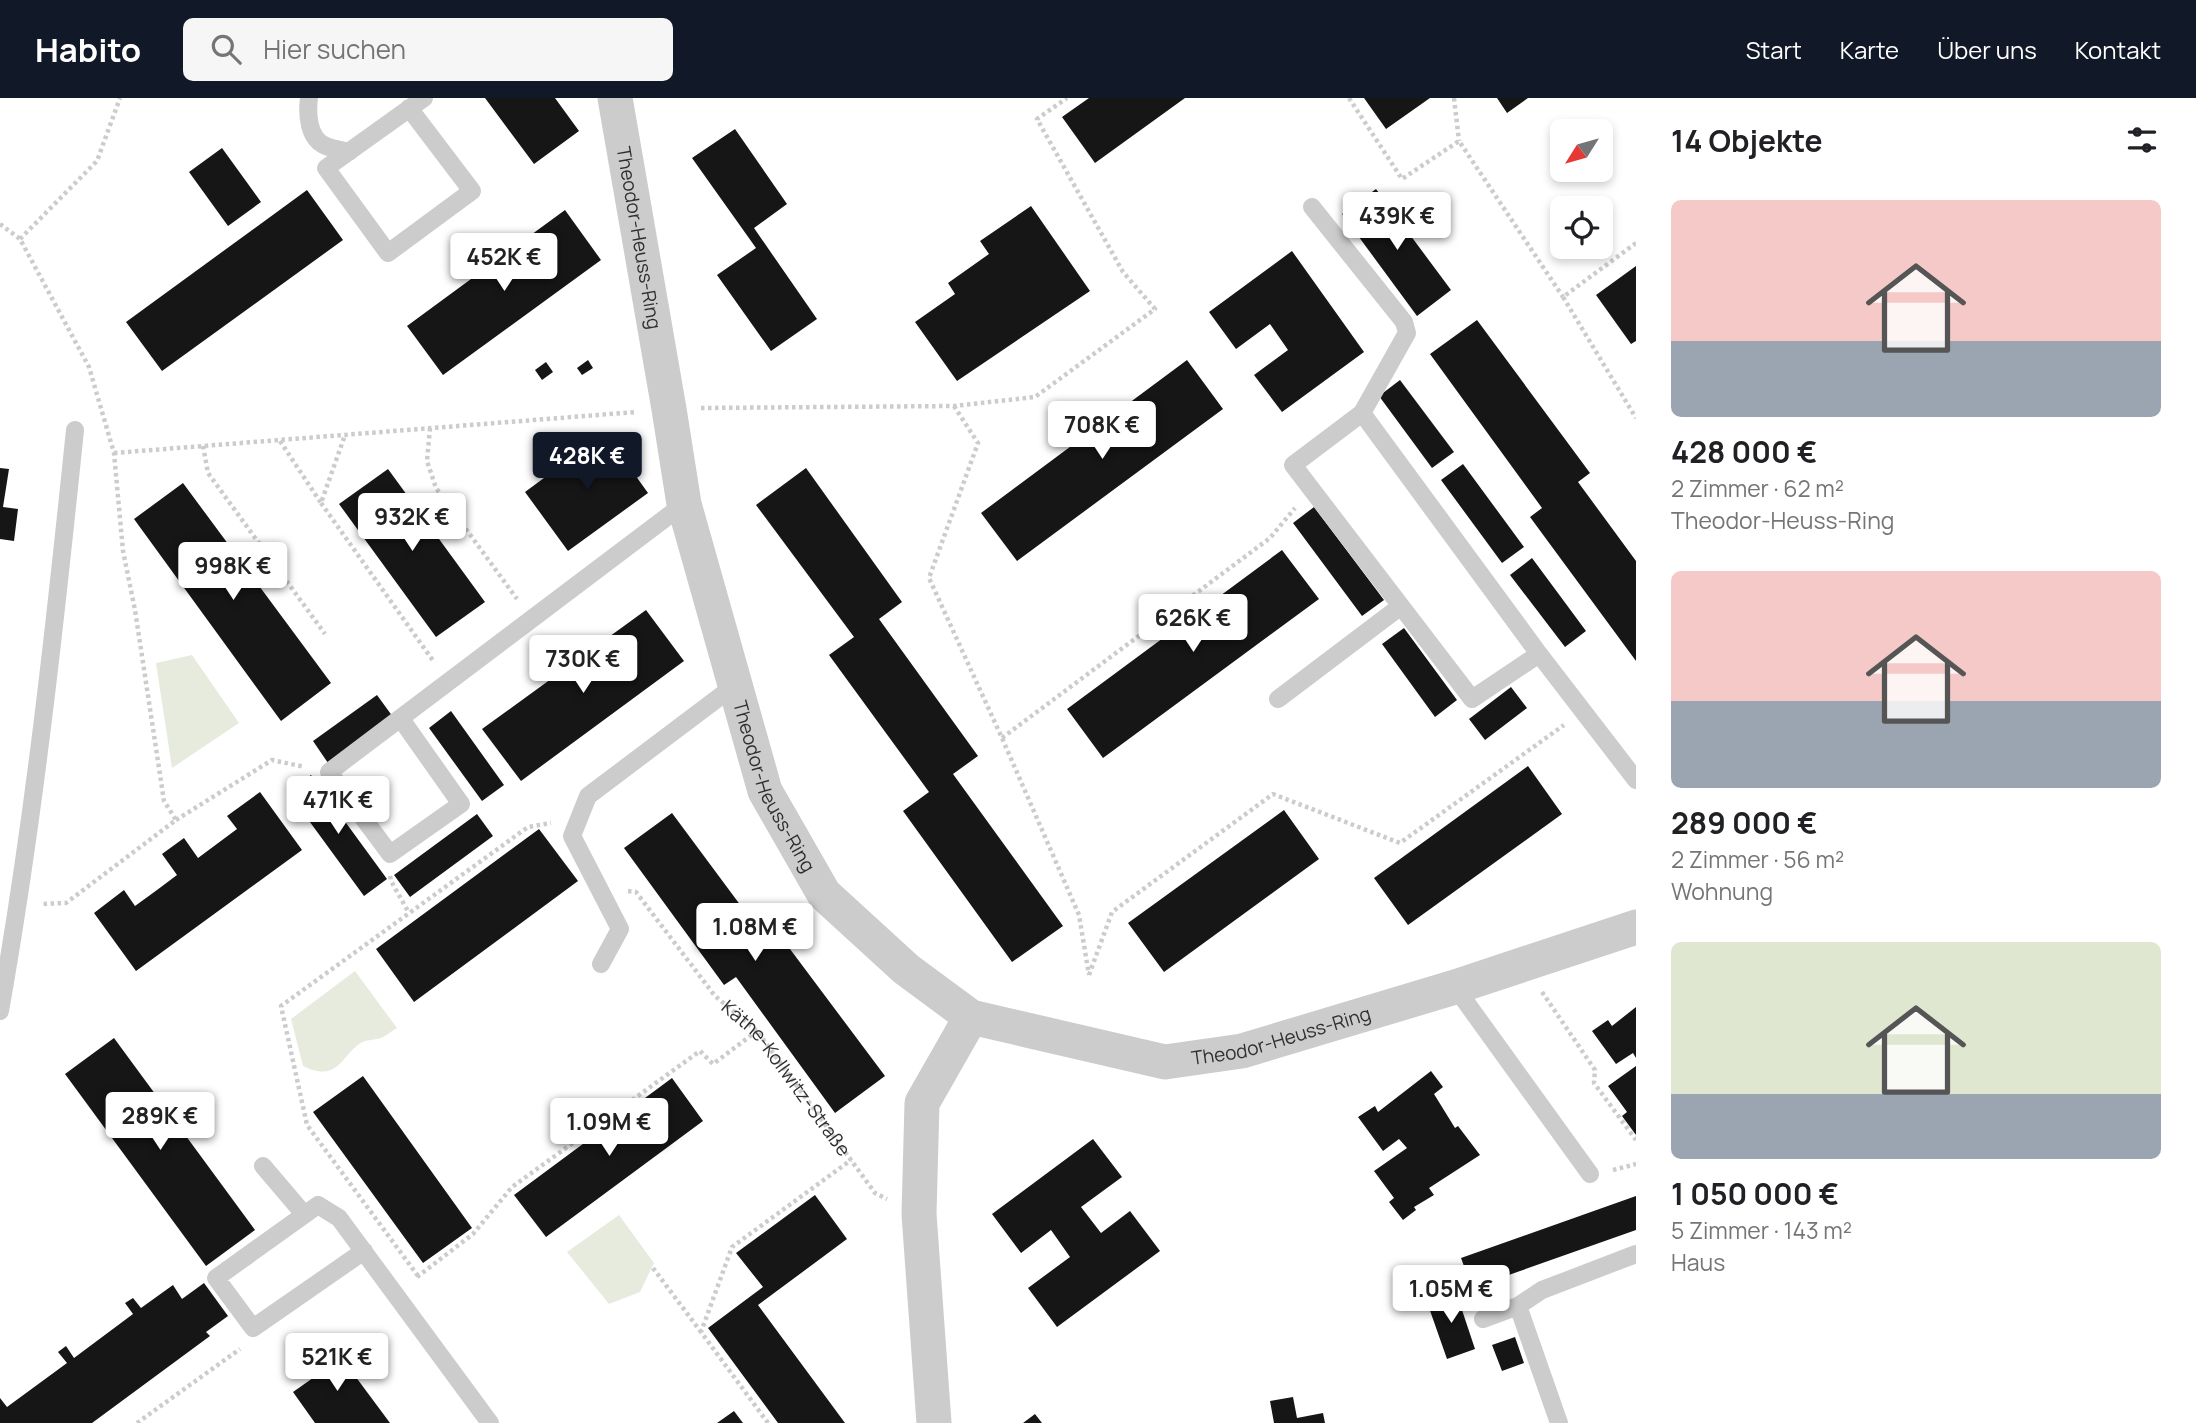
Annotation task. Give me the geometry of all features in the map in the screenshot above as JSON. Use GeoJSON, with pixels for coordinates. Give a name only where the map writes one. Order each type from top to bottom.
{"type":"FeatureCollection","features":[{"type":"Feature","properties":{"kind":"street","name":"Theodor-Heuss-Ring"},"geometry":{"type":"LineString","coordinates":[[615,98],[670,409],[684,504],[733,686],[765,791],[824,894],[906,969],[971,1017],[1166,1062],[1242,1051],[1455,987],[1636,928]]}},
{"type":"Feature","properties":{"kind":"street"},"geometry":{"type":"LineString","coordinates":[[934,1423],[919,1214],[922,1103],[971,1017]]}},
{"type":"Feature","properties":{"kind":"lane"},"geometry":{"type":"LineString","coordinates":[[309,98],[310,126],[318,141],[349,152]]}},
{"type":"Feature","properties":{"kind":"lane"},"geometry":{"type":"LineString","coordinates":[[417,103],[472,191],[388,253],[326,168],[417,103]]}},
{"type":"Feature","properties":{"kind":"lane"},"geometry":{"type":"LineString","coordinates":[[1312,206],[1404,321],[1407,333],[1362,413],[1293,465],[1472,699],[1539,654]]}},
{"type":"Feature","properties":{"kind":"lane"},"geometry":{"type":"LineString","coordinates":[[1362,413],[1539,654],[1636,780]]}},
{"type":"Feature","properties":{"kind":"lane"},"geometry":{"type":"LineString","coordinates":[[0,1012],[19,905],[75,430]]}},
{"type":"Feature","properties":{"kind":"lane"},"geometry":{"type":"LineString","coordinates":[[401,719],[461,804],[390,855],[330,772],[684,504]]}},
{"type":"Feature","properties":{"kind":"lane"},"geometry":{"type":"LineString","coordinates":[[1278,699],[1401,606]]}},
{"type":"Feature","properties":{"kind":"lane"},"geometry":{"type":"LineString","coordinates":[[601,964],[620,929],[572,836],[588,796],[733,686]]}},
{"type":"Feature","properties":{"kind":"lane"},"geometry":{"type":"LineString","coordinates":[[1455,987],[1590,1174]]}},
{"type":"Feature","properties":{"kind":"lane"},"geometry":{"type":"LineString","coordinates":[[263,1167],[303,1213]]}},
{"type":"Feature","properties":{"kind":"lane"},"geometry":{"type":"LineString","coordinates":[[364,1251],[253,1328],[216,1279],[303,1213],[318,1205],[340,1218],[490,1423]]}},
{"type":"Feature","properties":{"kind":"lane"},"geometry":{"type":"LineString","coordinates":[[1483,1319],[1518,1306],[1542,1290],[1636,1254]]}},
{"type":"Feature","properties":{"kind":"lane"},"geometry":{"type":"LineString","coordinates":[[1518,1306],[1559,1423]]}},
{"type":"Feature","properties":{"kind":"path"},"geometry":{"type":"LineString","coordinates":[[20,239],[97,161],[120,98]]}},
{"type":"Feature","properties":{"kind":"path"},"geometry":{"type":"LineString","coordinates":[[1067,98],[1037,119],[1123,272],[1155,309]]}},
{"type":"Feature","properties":{"kind":"path"},"geometry":{"type":"LineString","coordinates":[[1349,98],[1402,180],[1459,141]]}},
{"type":"Feature","properties":{"kind":"path"},"geometry":{"type":"LineString","coordinates":[[1454,98],[1459,141],[1563,297],[1636,418]]}},
{"type":"Feature","properties":{"kind":"path"},"geometry":{"type":"LineString","coordinates":[[0,224],[20,239],[89,367],[114,453],[123,551],[135,610],[164,801],[176,820]]}},
{"type":"Feature","properties":{"kind":"path"},"geometry":{"type":"LineString","coordinates":[[1563,297],[1636,243]]}},
{"type":"Feature","properties":{"kind":"path"},"geometry":{"type":"LineString","coordinates":[[954,406],[978,443],[929,578],[1079,915],[1089,975],[1112,912],[1273,794],[1400,843],[1584,710]]}},
{"type":"Feature","properties":{"kind":"path"},"geometry":{"type":"LineString","coordinates":[[430,428],[427,461],[436,488],[532,620]]}},
{"type":"Feature","properties":{"kind":"path"},"geometry":{"type":"LineString","coordinates":[[321,502],[345,435]]}},
{"type":"Feature","properties":{"kind":"path"},"geometry":{"type":"LineString","coordinates":[[279,440],[449,683]]}},
{"type":"Feature","properties":{"kind":"path"},"geometry":{"type":"LineString","coordinates":[[203,446],[208,473],[325,634]]}},
{"type":"Feature","properties":{"kind":"path"},"geometry":{"type":"LineString","coordinates":[[1002,738],[1269,538],[1294,509],[1305,482]]}},
{"type":"Feature","properties":{"kind":"path"},"geometry":{"type":"LineString","coordinates":[[19,905],[65,903],[176,820],[272,760],[330,772]]}},
{"type":"Feature","properties":{"kind":"path"},"geometry":{"type":"LineString","coordinates":[[418,1276],[307,1125],[281,1006],[528,827],[559,821],[575,826]]}},
{"type":"Feature","properties":{"kind":"path"},"geometry":{"type":"LineString","coordinates":[[390,855],[391,881],[409,913]]}},
{"type":"Feature","properties":{"kind":"path","name":"Käthe-Kollwitz-Straße"},"geometry":{"type":"LineString","coordinates":[[600,891],[636,892],[715,996],[757,1031],[875,1193],[919,1214]]}},
{"type":"Feature","properties":{"kind":"path"},"geometry":{"type":"LineString","coordinates":[[1523,965],[1595,1070],[1594,1083],[1636,1140]]}},
{"type":"Feature","properties":{"kind":"path"},"geometry":{"type":"LineString","coordinates":[[395,1294],[473,1234],[512,1187],[700,1051],[713,1064],[757,1031]]}},
{"type":"Feature","properties":{"kind":"path"},"geometry":{"type":"LineString","coordinates":[[701,1332],[732,1247],[851,1160]]}},
{"type":"Feature","properties":{"kind":"path"},"geometry":{"type":"LineString","coordinates":[[653,1268],[768,1423]]}},
{"type":"Feature","properties":{"kind":"path"},"geometry":{"type":"LineString","coordinates":[[137,1423],[244,1346],[253,1328]]}},
{"type":"Feature","properties":{"kind":"shaded area"},"geometry":{"type":"Polygon","coordinates":[[[192,655],[239,723],[172,768],[156,663],[192,655]]]}},
{"type":"Feature","properties":{"kind":"shaded area"},"geometry":{"type":"Polygon","coordinates":[[[355,971],[397,1028],[382,1037],[357,1045],[333,1069],[316,1071],[303,1066],[291,1019],[355,971]]]}},
{"type":"Feature","properties":{"kind":"shaded area"},"geometry":{"type":"Polygon","coordinates":[[[619,1215],[654,1263],[640,1292],[609,1304],[567,1252],[619,1215]]]}},
{"type":"Feature","properties":{"kind":"building"},"geometry":{"type":"Polygon","coordinates":[[[485,98],[555,98],[579,131],[534,164],[485,98]]]}},
{"type":"Feature","properties":{"kind":"building"},"geometry":{"type":"Polygon","coordinates":[[[1089,98],[1185,98],[1095,163],[1062,117],[1089,98]]]}},
{"type":"Feature","properties":{"kind":"building"},"geometry":{"type":"Polygon","coordinates":[[[1364,98],[1430,98],[1386,129],[1364,98]]]}},
{"type":"Feature","properties":{"kind":"building"},"geometry":{"type":"Polygon","coordinates":[[[1497,98],[1528,98],[1507,113],[1497,98]]]}},
{"type":"Feature","properties":{"kind":"building"},"geometry":{"type":"Polygon","coordinates":[[[735,129],[787,204],[754,228],[817,319],[771,351],[717,275],[756,248],[692,158],[735,129]]]}},
{"type":"Feature","properties":{"kind":"building"},"geometry":{"type":"Polygon","coordinates":[[[222,148],[261,202],[228,226],[189,172],[222,148]]]}},
{"type":"Feature","properties":{"kind":"building"},"geometry":{"type":"Polygon","coordinates":[[[1376,189],[1451,290],[1417,316],[1342,214],[1376,189]]]}},
{"type":"Feature","properties":{"kind":"building"},"geometry":{"type":"Polygon","coordinates":[[[307,190],[343,240],[162,371],[126,322],[307,190]]]}},
{"type":"Feature","properties":{"kind":"building"},"geometry":{"type":"Polygon","coordinates":[[[1031,206],[1090,291],[957,381],[915,322],[955,294],[948,283],[989,254],[980,241],[1031,206]]]}},
{"type":"Feature","properties":{"kind":"building"},"geometry":{"type":"Polygon","coordinates":[[[565,210],[601,260],[443,375],[407,326],[565,210]]]}},
{"type":"Feature","properties":{"kind":"building"},"geometry":{"type":"Polygon","coordinates":[[[1292,251],[1364,352],[1282,412],[1254,375],[1288,350],[1270,324],[1236,349],[1209,312],[1292,251]]]}},
{"type":"Feature","properties":{"kind":"building"},"geometry":{"type":"Polygon","coordinates":[[[1636,266],[1636,341],[1631,344],[1596,295],[1636,266]]]}},
{"type":"Feature","properties":{"kind":"building"},"geometry":{"type":"Polygon","coordinates":[[[1477,320],[1590,473],[1578,482],[1636,561],[1636,661],[1530,517],[1542,508],[1430,354],[1477,320]]]}},
{"type":"Feature","properties":{"kind":"building"},"geometry":{"type":"Polygon","coordinates":[[[588,360],[593,368],[582,375],[577,368],[588,360]]]}},
{"type":"Feature","properties":{"kind":"building"},"geometry":{"type":"Polygon","coordinates":[[[1187,360],[1223,409],[1017,561],[981,513],[1187,360]]]}},
{"type":"Feature","properties":{"kind":"building"},"geometry":{"type":"Polygon","coordinates":[[[546,362],[553,372],[542,380],[535,370],[546,362]]]}},
{"type":"Feature","properties":{"kind":"building"},"geometry":{"type":"Polygon","coordinates":[[[1400,380],[1454,452],[1432,468],[1379,396],[1400,380]]]}},
{"type":"Feature","properties":{"kind":"building"},"geometry":{"type":"Polygon","coordinates":[[[605,433],[648,493],[568,551],[525,492],[605,433]]]}},
{"type":"Feature","properties":{"kind":"building"},"geometry":{"type":"Polygon","coordinates":[[[1463,464],[1524,547],[1502,563],[1441,480],[1463,464]]]}},
{"type":"Feature","properties":{"kind":"building"},"geometry":{"type":"Polygon","coordinates":[[[0,468],[9,469],[3,507],[18,509],[14,541],[0,539],[0,468]]]}},
{"type":"Feature","properties":{"kind":"building"},"geometry":{"type":"Polygon","coordinates":[[[806,468],[902,602],[879,619],[978,756],[953,774],[1063,926],[1012,962],[903,811],[929,792],[829,655],[854,637],[756,505],[806,468]]]}},
{"type":"Feature","properties":{"kind":"building"},"geometry":{"type":"Polygon","coordinates":[[[388,469],[485,602],[436,637],[339,504],[388,469]]]}},
{"type":"Feature","properties":{"kind":"building"},"geometry":{"type":"Polygon","coordinates":[[[183,483],[331,683],[281,721],[134,519],[183,483]]]}},
{"type":"Feature","properties":{"kind":"building"},"geometry":{"type":"Polygon","coordinates":[[[1314,507],[1384,600],[1362,616],[1293,523],[1314,507]]]}},
{"type":"Feature","properties":{"kind":"building"},"geometry":{"type":"Polygon","coordinates":[[[1282,550],[1319,599],[1103,758],[1067,709],[1282,550]]]}},
{"type":"Feature","properties":{"kind":"building"},"geometry":{"type":"Polygon","coordinates":[[[1532,558],[1586,631],[1565,647],[1510,575],[1532,558]]]}},
{"type":"Feature","properties":{"kind":"building"},"geometry":{"type":"Polygon","coordinates":[[[646,610],[684,661],[521,781],[482,729],[646,610]]]}},
{"type":"Feature","properties":{"kind":"building"},"geometry":{"type":"Polygon","coordinates":[[[1404,628],[1457,700],[1435,717],[1382,644],[1404,628]]]}},
{"type":"Feature","properties":{"kind":"building"},"geometry":{"type":"Polygon","coordinates":[[[1511,687],[1527,708],[1485,740],[1469,719],[1511,687]]]}},
{"type":"Feature","properties":{"kind":"building"},"geometry":{"type":"Polygon","coordinates":[[[377,695],[393,717],[328,763],[313,741],[377,695]]]}},
{"type":"Feature","properties":{"kind":"building"},"geometry":{"type":"Polygon","coordinates":[[[451,711],[504,785],[482,801],[429,728],[451,711]]]}},
{"type":"Feature","properties":{"kind":"building"},"geometry":{"type":"Polygon","coordinates":[[[1528,766],[1562,814],[1408,925],[1374,878],[1528,766]]]}},
{"type":"Feature","properties":{"kind":"building"},"geometry":{"type":"Polygon","coordinates":[[[311,775],[387,879],[364,896],[288,792],[311,775]]]}},
{"type":"Feature","properties":{"kind":"building"},"geometry":{"type":"Polygon","coordinates":[[[260,792],[302,850],[136,971],[94,913],[124,890],[135,906],[157,890],[177,875],[162,854],[184,838],[198,858],[237,829],[227,816],[260,792]]]}},
{"type":"Feature","properties":{"kind":"building"},"geometry":{"type":"Polygon","coordinates":[[[1284,810],[1319,859],[1164,972],[1128,923],[1284,810]]]}},
{"type":"Feature","properties":{"kind":"building"},"geometry":{"type":"Polygon","coordinates":[[[672,813],[773,949],[784,941],[885,1076],[835,1113],[736,977],[724,985],[624,848],[672,813]]]}},
{"type":"Feature","properties":{"kind":"building"},"geometry":{"type":"Polygon","coordinates":[[[477,814],[493,836],[410,897],[394,875],[477,814]]]}},
{"type":"Feature","properties":{"kind":"building"},"geometry":{"type":"Polygon","coordinates":[[[539,829],[578,881],[414,1002],[376,949],[539,829]]]}},
{"type":"Feature","properties":{"kind":"building"},"geometry":{"type":"Polygon","coordinates":[[[1636,1007],[1636,1058],[1633,1053],[1616,1064],[1592,1031],[1608,1020],[1612,1026],[1636,1007]]]}},
{"type":"Feature","properties":{"kind":"building"},"geometry":{"type":"Polygon","coordinates":[[[114,1038],[255,1230],[206,1266],[65,1074],[114,1038]]]}},
{"type":"Feature","properties":{"kind":"building"},"geometry":{"type":"Polygon","coordinates":[[[1636,1066],[1636,1135],[1622,1116],[1627,1112],[1608,1086],[1636,1066]]]}},
{"type":"Feature","properties":{"kind":"building"},"geometry":{"type":"Polygon","coordinates":[[[1431,1071],[1443,1087],[1434,1094],[1455,1128],[1458,1126],[1480,1155],[1429,1188],[1434,1195],[1414,1207],[1416,1210],[1403,1220],[1389,1202],[1394,1198],[1374,1171],[1407,1148],[1399,1139],[1383,1151],[1358,1117],[1375,1106],[1378,1112],[1431,1071]]]}},
{"type":"Feature","properties":{"kind":"building"},"geometry":{"type":"Polygon","coordinates":[[[363,1076],[472,1228],[423,1263],[313,1112],[363,1076]]]}},
{"type":"Feature","properties":{"kind":"building"},"geometry":{"type":"Polygon","coordinates":[[[672,1078],[703,1121],[546,1237],[514,1195],[672,1078]]]}},
{"type":"Feature","properties":{"kind":"building"},"geometry":{"type":"Polygon","coordinates":[[[1093,1139],[1122,1177],[1081,1207],[1101,1233],[1130,1211],[1160,1251],[1057,1327],[1028,1288],[1070,1257],[1051,1230],[1021,1253],[992,1214],[1093,1139]]]}},
{"type":"Feature","properties":{"kind":"building"},"geometry":{"type":"Polygon","coordinates":[[[815,1195],[847,1239],[758,1305],[845,1423],[778,1423],[708,1328],[763,1287],[736,1253],[815,1195]]]}},
{"type":"Feature","properties":{"kind":"building"},"geometry":{"type":"Polygon","coordinates":[[[1636,1196],[1636,1230],[1472,1288],[1461,1258],[1636,1196]]]}},
{"type":"Feature","properties":{"kind":"building"},"geometry":{"type":"Polygon","coordinates":[[[204,1283],[228,1316],[206,1332],[210,1336],[92,1423],[0,1423],[0,1398],[7,1407],[67,1363],[58,1352],[66,1346],[74,1358],[133,1314],[125,1303],[133,1298],[141,1308],[173,1285],[182,1299],[204,1283]]]}},
{"type":"Feature","properties":{"kind":"building"},"geometry":{"type":"Polygon","coordinates":[[[1456,1292],[1475,1349],[1447,1359],[1427,1302],[1456,1292]]]}},
{"type":"Feature","properties":{"kind":"building"},"geometry":{"type":"Polygon","coordinates":[[[1515,1337],[1524,1363],[1502,1371],[1492,1345],[1515,1337]]]}},
{"type":"Feature","properties":{"kind":"building"},"geometry":{"type":"Polygon","coordinates":[[[331,1343],[390,1423],[315,1423],[293,1392],[320,1373],[310,1359],[331,1343]]]}},
{"type":"Feature","properties":{"kind":"building"},"geometry":{"type":"Polygon","coordinates":[[[1293,1397],[1297,1418],[1323,1413],[1325,1423],[1274,1423],[1270,1401],[1293,1397]]]}},
{"type":"Feature","properties":{"kind":"building"},"geometry":{"type":"Polygon","coordinates":[[[734,1411],[743,1423],[717,1423],[734,1411]]]}},
{"type":"Feature","properties":{"kind":"building"},"geometry":{"type":"Polygon","coordinates":[[[1035,1414],[1042,1423],[1023,1423],[1035,1414]]]}}]}
